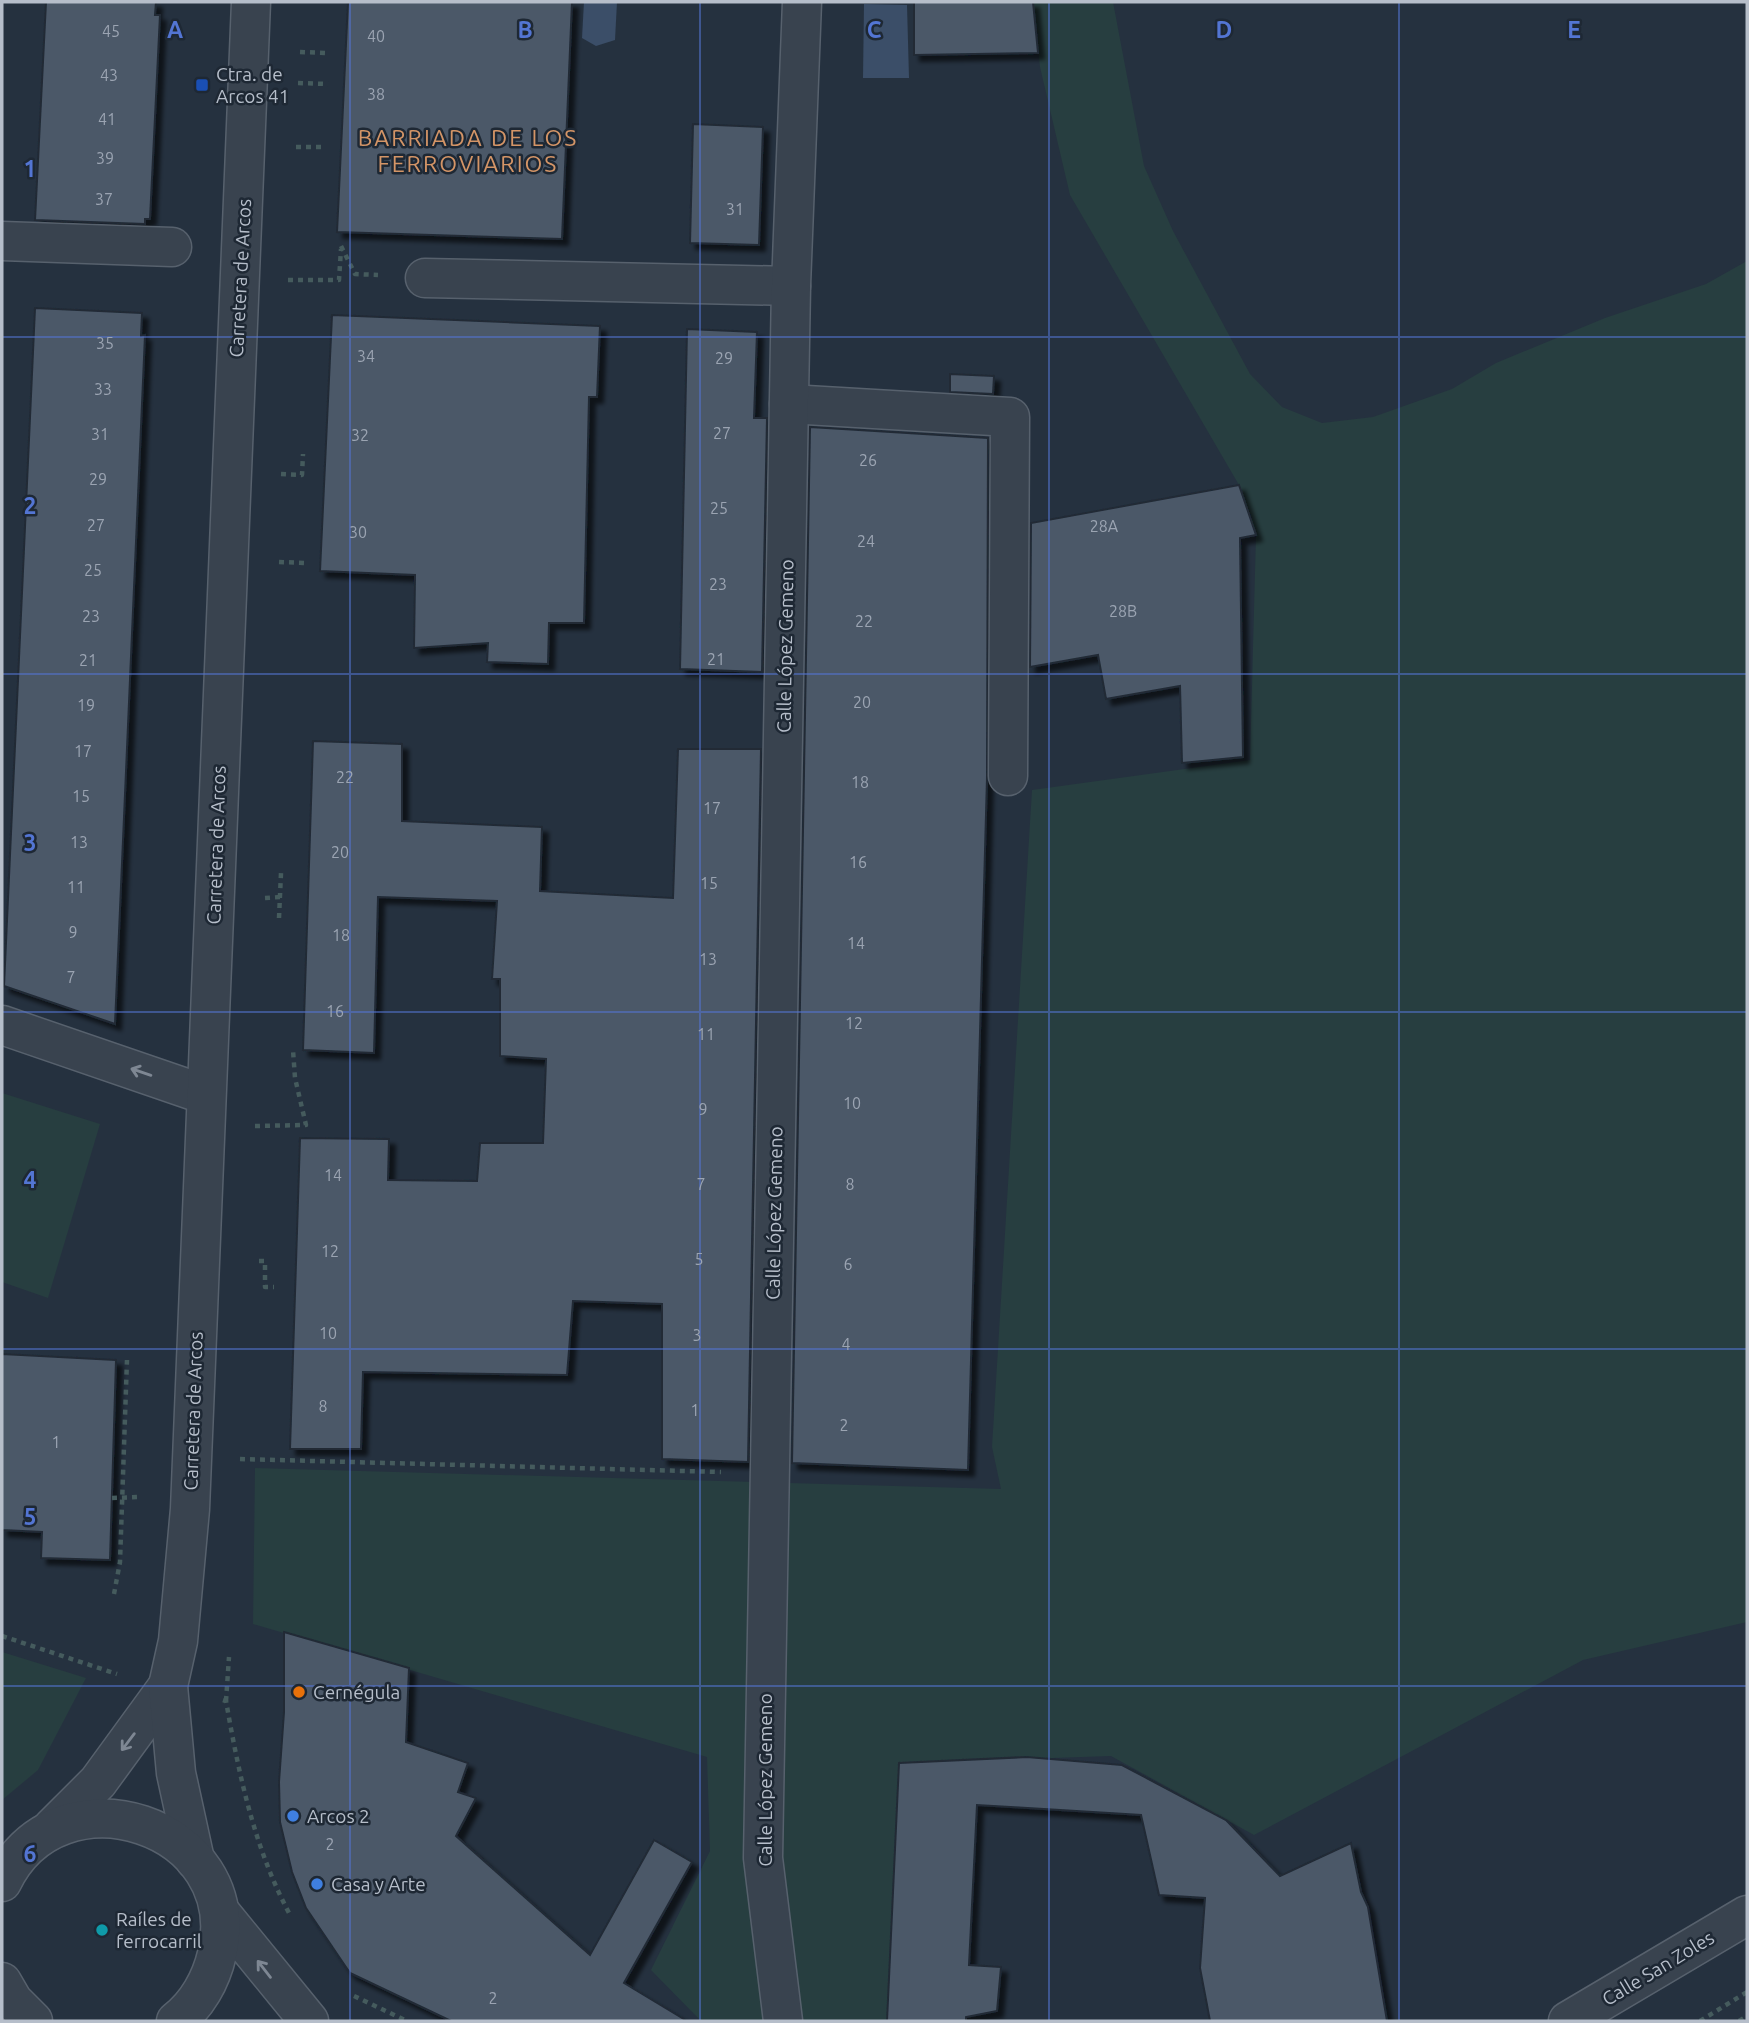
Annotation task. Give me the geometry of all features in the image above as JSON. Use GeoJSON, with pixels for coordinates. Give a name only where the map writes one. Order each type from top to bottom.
{"type":"FeatureCollection","features":[{"type":"Feature","properties":{"kind":"street","name":"Carretera de Arcos"},"geometry":{"type":"LineString","coordinates":[[195,1860],[176,1773],[168,1686],[178,1641],[190,1509],[251,2]]}},
{"type":"Feature","properties":{"kind":"street","name":"Calle López Gemeno"},"geometry":{"type":"LineString","coordinates":[[783,2021],[762,1858],[791,286],[802,2]]}},
{"type":"Feature","properties":{"kind":"street"},"geometry":{"type":"LineString","coordinates":[[2,241],[172,247]]}},
{"type":"Feature","properties":{"kind":"street"},"geometry":{"type":"LineString","coordinates":[[425,278],[791,286]]}},
{"type":"Feature","properties":{"kind":"street"},"geometry":{"type":"LineString","coordinates":[[789,404],[1010,417],[1008,776]]}},
{"type":"Feature","properties":{"kind":"street"},"geometry":{"type":"LineString","coordinates":[[2,1025],[206,1095]]}},
{"type":"Feature","properties":{"kind":"street","name":"Carretera de Arcos"},"geometry":{"type":"LineString","coordinates":[[2,1880],[18,1857],[97,1782],[168,1686]]}},
{"type":"Feature","properties":{"kind":"street"},"geometry":{"type":"LineString","coordinates":[[47,1832],[81,1819],[112,1817],[136,1821],[159,1830],[195,1860],[210,1885],[220,1912],[309,2021]]}},
{"type":"Feature","properties":{"kind":"street"},"geometry":{"type":"LineString","coordinates":[[176,2021],[199,1997],[213,1970],[220,1940],[220,1912]]}},
{"type":"Feature","properties":{"kind":"street","name":"Calle San Zoles"},"geometry":{"type":"LineString","coordinates":[[1568,2021],[1747,1915]]}},
{"type":"Feature","properties":{"kind":"street"},"geometry":{"type":"LineString","coordinates":[[2,1982],[13,2001],[33,2021]]}},
{"type":"Feature","properties":{"kind":"path"},"geometry":{"type":"LineString","coordinates":[[298,52],[327,53]]}},
{"type":"Feature","properties":{"kind":"path"},"geometry":{"type":"LineString","coordinates":[[297,83],[328,84]]}},
{"type":"Feature","properties":{"kind":"path"},"geometry":{"type":"LineString","coordinates":[[293,146],[323,147]]}},
{"type":"Feature","properties":{"kind":"path"},"geometry":{"type":"LineString","coordinates":[[287,280],[339,280],[341,246],[355,274]]}},
{"type":"Feature","properties":{"kind":"path"},"geometry":{"type":"LineString","coordinates":[[292,474],[302,475],[303,454]]}},
{"type":"Feature","properties":{"kind":"path"},"geometry":{"type":"LineString","coordinates":[[287,562],[306,563]]}},
{"type":"Feature","properties":{"kind":"path"},"geometry":{"type":"LineString","coordinates":[[279,918],[281,873]]}},
{"type":"Feature","properties":{"kind":"path"},"geometry":{"type":"LineString","coordinates":[[272,897],[281,897]]}},
{"type":"Feature","properties":{"kind":"path"},"geometry":{"type":"LineString","coordinates":[[264,1125],[306,1125],[295,1078],[293,1050]]}},
{"type":"Feature","properties":{"kind":"path"},"geometry":{"type":"LineString","coordinates":[[259,1261],[265,1261],[265,1287],[274,1287]]}},
{"type":"Feature","properties":{"kind":"path"},"geometry":{"type":"LineString","coordinates":[[114,1594],[120,1562],[127,1360]]}},
{"type":"Feature","properties":{"kind":"path"},"geometry":{"type":"LineString","coordinates":[[238,1459],[725,1472]]}},
{"type":"Feature","properties":{"kind":"path"},"geometry":{"type":"LineString","coordinates":[[112,1498],[134,1497]]}},
{"type":"Feature","properties":{"kind":"path"},"geometry":{"type":"LineString","coordinates":[[2,1636],[118,1674],[122,1663]]}},
{"type":"Feature","properties":{"kind":"path"},"geometry":{"type":"LineString","coordinates":[[213,1698],[226,1701],[242,1788],[271,1880],[291,1916]]}},
{"type":"Feature","properties":{"kind":"path"},"geometry":{"type":"LineString","coordinates":[[342,1990],[407,2021]]}},
{"type":"Feature","properties":{"kind":"path"},"geometry":{"type":"LineString","coordinates":[[1700,2021],[1747,1992]]}},
{"type":"Feature","properties":{"kind":"path"},"geometry":{"type":"LineString","coordinates":[[1739,2021],[1747,2016]]}},
{"type":"Feature","properties":{"kind":"green space"},"geometry":{"type":"Polygon","coordinates":[[[1033,2],[1113,2],[1144,166],[1173,231],[1250,374],[1282,407],[1322,423],[1373,417],[1452,389],[1496,363],[1605,318],[1706,284],[1747,261],[1747,1622],[1583,1660],[1254,1835],[1111,1756],[899,1763],[887,2021],[701,2021],[651,1970],[710,1851],[707,1757],[253,1624],[255,1468],[1001,1489],[992,1447],[1032,790],[1250,760],[1256,535],[1239,485],[1070,195],[1040,67],[1033,2]]]}},
{"type":"Feature","properties":{"kind":"green space"},"geometry":{"type":"Polygon","coordinates":[[[2,1093],[100,1124],[48,1298],[2,1282],[2,1093]]]}},
{"type":"Feature","properties":{"kind":"green space"},"geometry":{"type":"Polygon","coordinates":[[[2,1652],[86,1678],[38,1770],[2,1800],[2,1652]]]}},
{"type":"Feature","properties":{"kind":"water"},"geometry":{"type":"Polygon","coordinates":[[[584,2],[617,2],[615,40],[596,46],[582,38],[584,2]]]}},
{"type":"Feature","properties":{"kind":"water"},"geometry":{"type":"Polygon","coordinates":[[[864,4],[907,5],[909,78],[863,78],[864,4]]]}},
{"type":"Feature","properties":{"kind":"building"},"geometry":{"type":"Polygon","coordinates":[[[46,2],[156,2],[155,15],[160,15],[150,219],[145,219],[145,224],[35,220],[46,2]]]}},
{"type":"Feature","properties":{"kind":"building"},"geometry":{"type":"Polygon","coordinates":[[[348,2],[572,2],[562,239],[337,232],[348,2]]]}},
{"type":"Feature","properties":{"kind":"building"},"geometry":{"type":"Polygon","coordinates":[[[914,2],[1033,2],[1038,53],[914,55],[914,2]]]}},
{"type":"Feature","properties":{"kind":"building"},"geometry":{"type":"Polygon","coordinates":[[[693,124],[763,127],[759,245],[690,243],[693,124]]]}},
{"type":"Feature","properties":{"kind":"building"},"geometry":{"type":"Polygon","coordinates":[[[35,308],[142,313],[141,336],[145,335],[115,1024],[4,986],[35,308]]]}},
{"type":"Feature","properties":{"kind":"building"},"geometry":{"type":"Polygon","coordinates":[[[332,315],[600,326],[597,397],[589,397],[584,623],[549,623],[548,664],[487,662],[488,643],[414,648],[415,575],[320,571],[332,315]]]}},
{"type":"Feature","properties":{"kind":"building"},"geometry":{"type":"Polygon","coordinates":[[[687,329],[757,332],[754,418],[767,418],[762,672],[680,669],[687,329]]]}},
{"type":"Feature","properties":{"kind":"building"},"geometry":{"type":"Polygon","coordinates":[[[950,374],[994,376],[993,394],[950,392],[950,374]]]}},
{"type":"Feature","properties":{"kind":"building"},"geometry":{"type":"Polygon","coordinates":[[[810,427],[988,438],[987,778],[968,1470],[792,1463],[810,427]]]}},
{"type":"Feature","properties":{"kind":"building"},"geometry":{"type":"Polygon","coordinates":[[[1239,485],[1256,535],[1240,538],[1243,757],[1182,763],[1180,686],[1106,699],[1098,655],[1030,667],[1031,523],[1239,485]]]}},
{"type":"Feature","properties":{"kind":"building"},"geometry":{"type":"Polygon","coordinates":[[[313,741],[402,744],[402,821],[542,827],[540,891],[673,898],[678,749],[761,749],[748,1462],[662,1459],[662,1304],[573,1301],[567,1375],[363,1372],[361,1449],[290,1449],[300,1138],[389,1139],[388,1180],[477,1181],[480,1143],[543,1143],[546,1059],[500,1056],[500,979],[492,979],[497,901],[378,897],[374,1053],[303,1050],[313,741]]]}},
{"type":"Feature","properties":{"kind":"building"},"geometry":{"type":"Polygon","coordinates":[[[2,1354],[116,1360],[110,1560],[41,1558],[42,1532],[2,1530],[2,1354]]]}},
{"type":"Feature","properties":{"kind":"building"},"geometry":{"type":"Polygon","coordinates":[[[284,1632],[409,1668],[406,1742],[468,1763],[458,1792],[476,1798],[456,1836],[590,1955],[654,1840],[692,1862],[624,1983],[687,2021],[451,2021],[350,1973],[306,1908],[292,1872],[280,1822],[284,1632]]]}},
{"type":"Feature","properties":{"kind":"building"},"geometry":{"type":"Polygon","coordinates":[[[1027,1757],[1122,1765],[1226,1820],[1280,1876],[1351,1843],[1361,1892],[1368,1907],[1387,2021],[1210,2021],[1200,1968],[1205,1898],[1159,1895],[1141,1815],[977,1805],[969,1965],[1001,1967],[997,2011],[966,2017],[966,2021],[887,2021],[899,1763],[1027,1757]]]}},
{"type":"Feature","properties":{"kind":"place","name":"Ctra. de Arcos 41"},"geometry":{"type":"Point","coordinates":[202,85]}},
{"type":"Feature","properties":{"kind":"place","name":"Cernégula"},"geometry":{"type":"Point","coordinates":[299,1692]}},
{"type":"Feature","properties":{"kind":"place","name":"Arcos 2"},"geometry":{"type":"Point","coordinates":[293,1816]}},
{"type":"Feature","properties":{"kind":"place","name":"Casa y Arte"},"geometry":{"type":"Point","coordinates":[317,1884]}},
{"type":"Feature","properties":{"kind":"place","name":"Raíles de ferrocarril"},"geometry":{"type":"Point","coordinates":[102,1930]}},
{"type":"Feature","properties":{"kind":"district","name":"BARRIADA DE LOS FERROVIARIOS"},"geometry":{"type":"Point","coordinates":[468,150]}}]}
